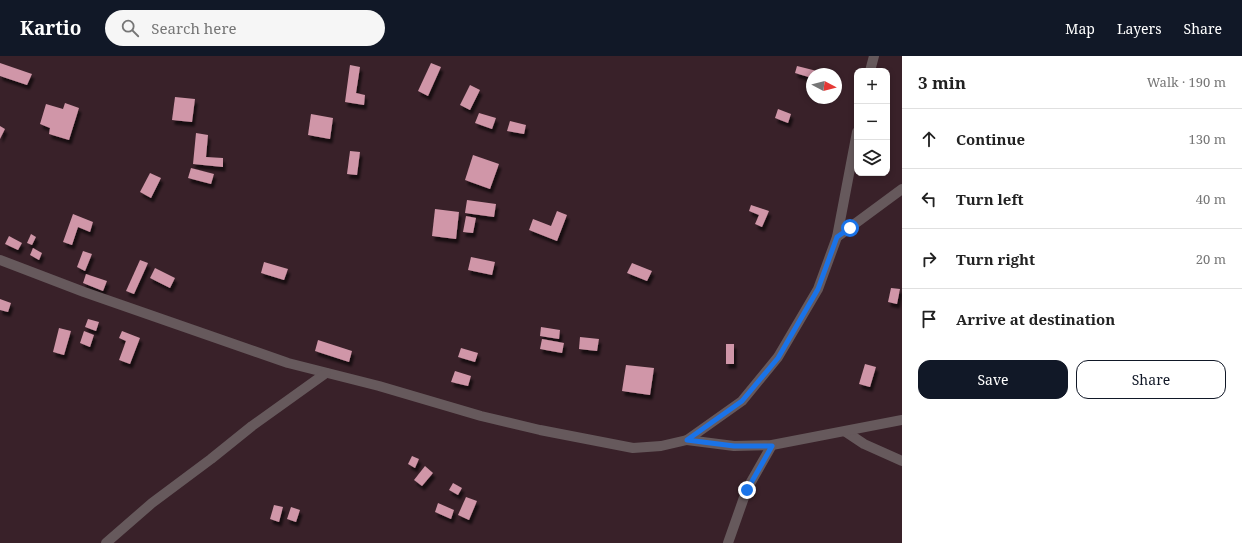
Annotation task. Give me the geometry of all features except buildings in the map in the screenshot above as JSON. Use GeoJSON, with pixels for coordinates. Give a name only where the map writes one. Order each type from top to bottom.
{"type":"FeatureCollection","features":[{"type":"Feature","properties":{"kind":"street"},"geometry":{"type":"LineString","coordinates":[[871,68],[874,56]]}},
{"type":"Feature","properties":{"kind":"street"},"geometry":{"type":"LineString","coordinates":[[687,440],[742,401],[778,358],[818,289],[837,237],[855,140]]}},
{"type":"Feature","properties":{"kind":"street"},"geometry":{"type":"LineString","coordinates":[[837,237],[902,189]]}},
{"type":"Feature","properties":{"kind":"street"},"geometry":{"type":"LineString","coordinates":[[0,260],[84,292],[288,363],[379,386],[481,416],[597,442],[633,448],[661,446],[687,440],[734,446],[772,446],[902,420]]}},
{"type":"Feature","properties":{"kind":"street"},"geometry":{"type":"LineString","coordinates":[[106,543],[152,503],[252,426],[326,373]]}},
{"type":"Feature","properties":{"kind":"street"},"geometry":{"type":"LineString","coordinates":[[846,432],[864,444],[902,460]]}},
{"type":"Feature","properties":{"kind":"street"},"geometry":{"type":"LineString","coordinates":[[728,543],[747,490],[772,446]]}},
{"type":"Feature","properties":{"kind":"route"},"geometry":{"type":"LineString","coordinates":[[747,490],[772,446],[734,446],[687,440],[742,401],[778,358],[818,289],[837,237],[850,228]]}}]}
